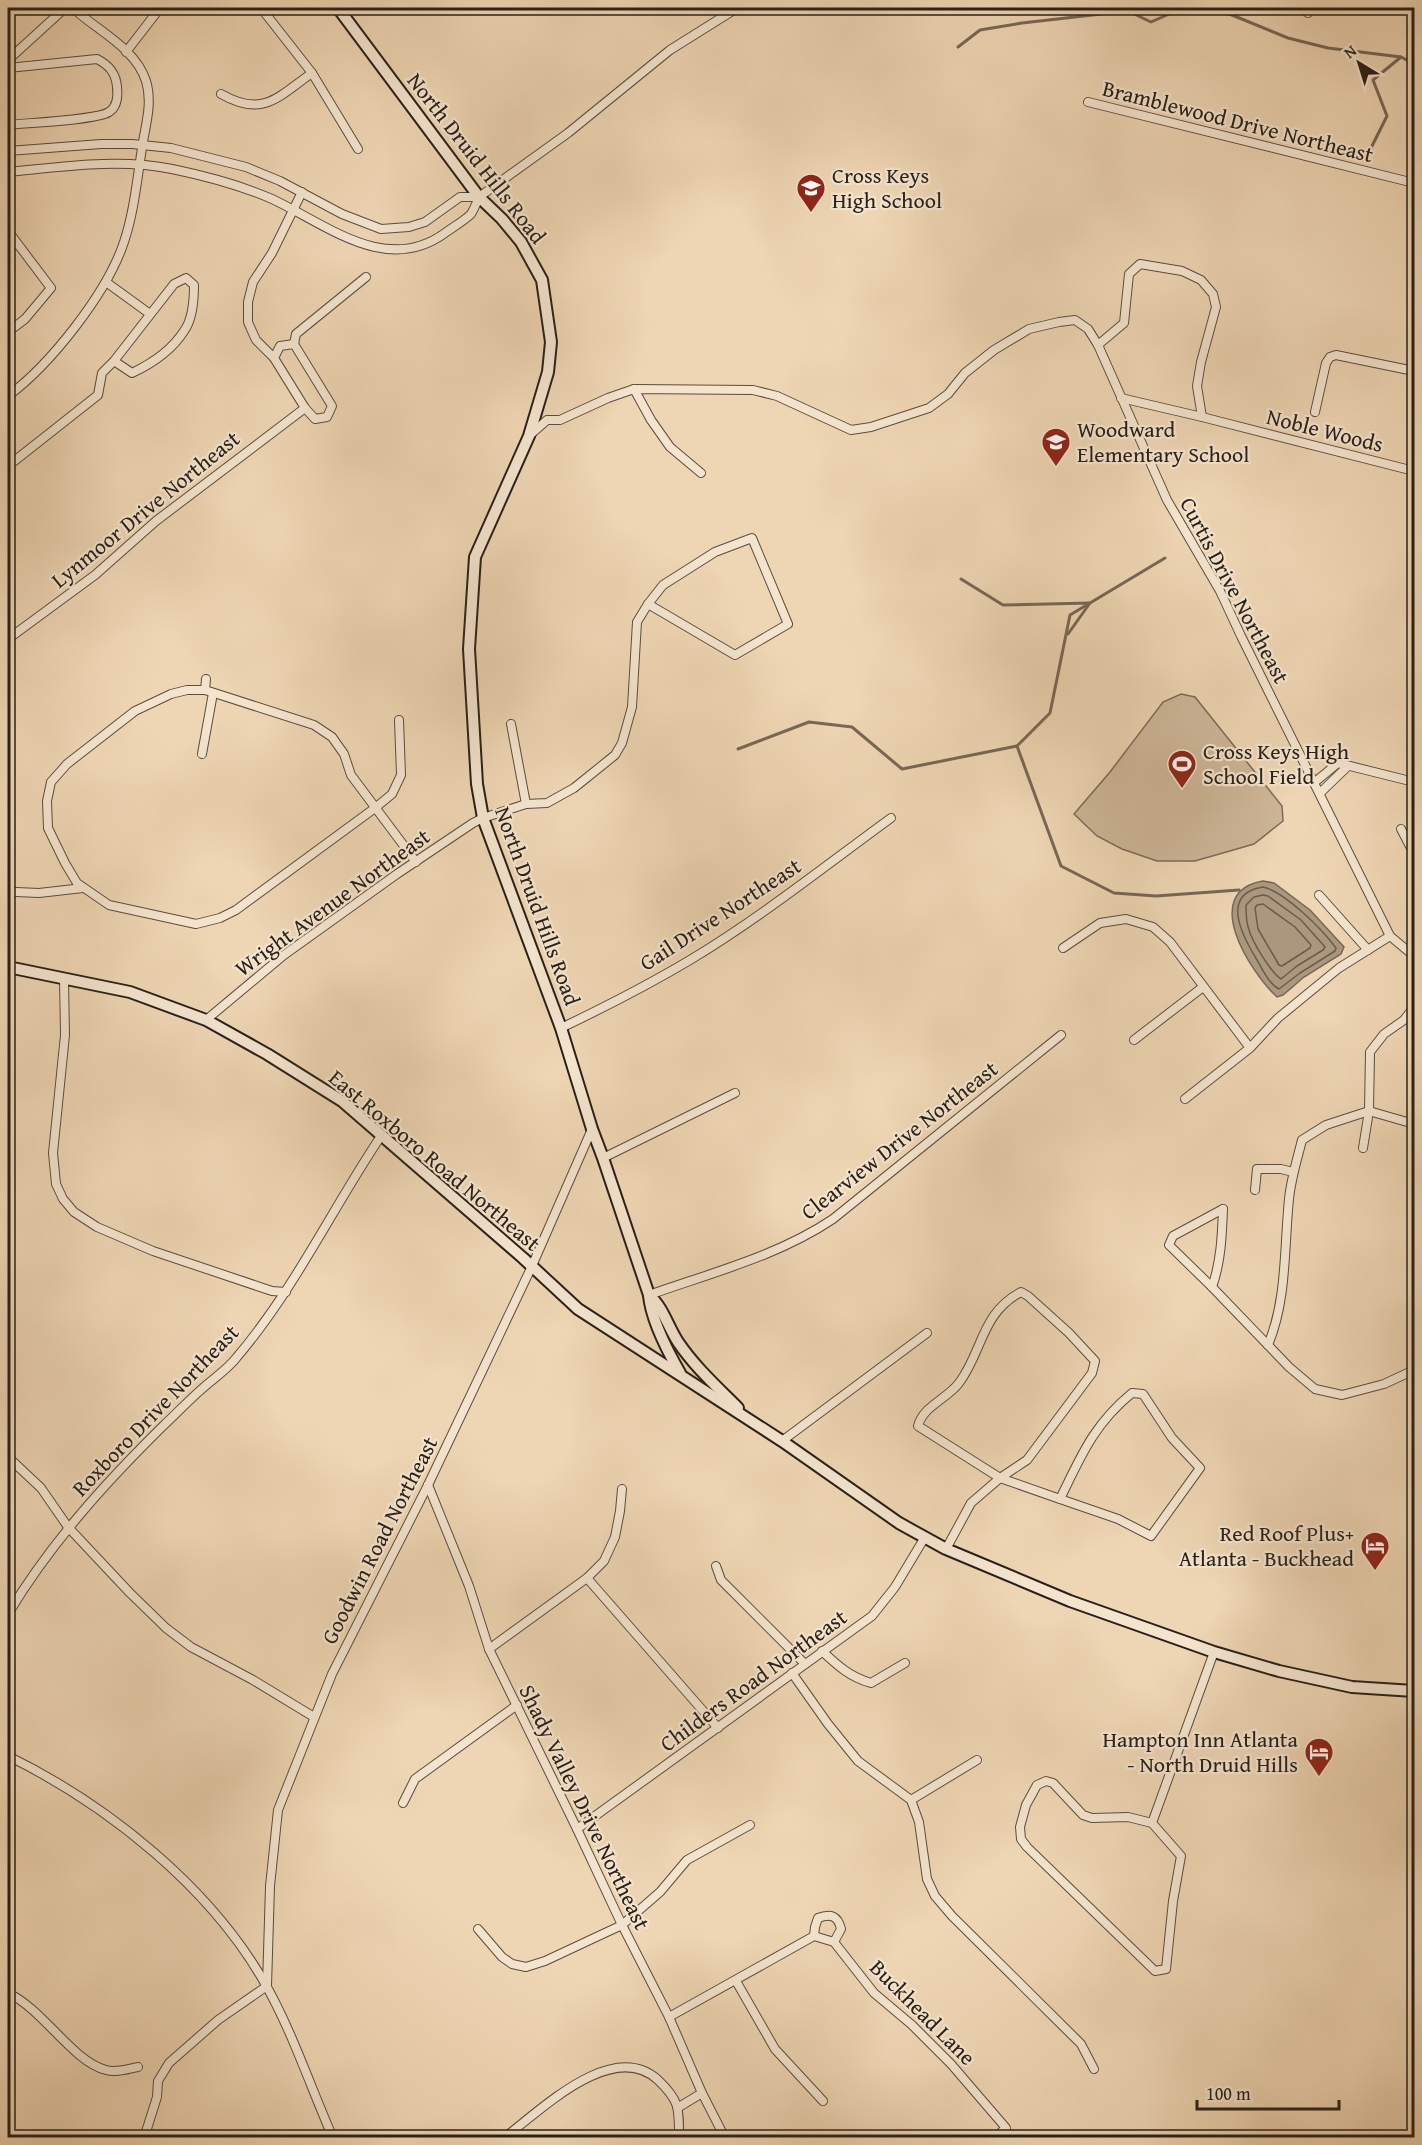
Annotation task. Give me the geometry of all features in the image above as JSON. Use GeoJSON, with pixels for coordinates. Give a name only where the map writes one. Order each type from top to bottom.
{"type":"FeatureCollection","features":[{"type":"Feature","properties":{"kind":"main road","name":"North Druid Hills Road"},"geometry":{"type":"LineString","coordinates":[[338,8],[479,197],[502,219],[520,242],[542,280],[552,342],[548,372],[529,436],[475,557],[469,648],[476,779],[483,818],[561,1028],[592,1129],[649,1295],[650,1305],[681,1376]]}},
{"type":"Feature","properties":{"kind":"main road","name":"East Roxboro Road Northeast"},"geometry":{"type":"LineString","coordinates":[[8,967],[130,992],[206,1020],[267,1054],[342,1101],[578,1308],[753,1423]]}},
{"type":"Feature","properties":{"kind":"main road"},"geometry":{"type":"LineString","coordinates":[[649,1295],[657,1302],[666,1323],[692,1361],[753,1423],[899,1523],[946,1549],[1070,1601],[1214,1652],[1279,1671],[1352,1687],[1414,1691]]}},
{"type":"Feature","properties":{"kind":"street"},"geometry":{"type":"LineString","coordinates":[[8,60],[65,8]]}},
{"type":"Feature","properties":{"kind":"street"},"geometry":{"type":"LineString","coordinates":[[8,396],[25,383],[69,334],[106,282],[123,244],[132,215],[149,108],[146,81],[135,62],[118,43],[74,8]]}},
{"type":"Feature","properties":{"kind":"street"},"geometry":{"type":"LineString","coordinates":[[126,52],[160,8]]}},
{"type":"Feature","properties":{"kind":"street"},"geometry":{"type":"LineString","coordinates":[[261,8],[312,73],[358,149]]}},
{"type":"Feature","properties":{"kind":"street"},"geometry":{"type":"LineString","coordinates":[[8,172],[102,164],[168,168],[231,184],[272,199],[333,232],[378,249],[396,249],[434,241],[471,213],[479,197],[568,133],[670,50],[737,8]]}},
{"type":"Feature","properties":{"kind":"street"},"geometry":{"type":"LineString","coordinates":[[8,68],[97,59],[108,65],[116,77],[117,91],[115,107],[108,114],[8,125]]}},
{"type":"Feature","properties":{"kind":"street"},"geometry":{"type":"LineString","coordinates":[[222,94],[244,105],[260,105],[271,102],[312,73]]}},
{"type":"Feature","properties":{"kind":"street","name":"Bramblewood Drive Northeast"},"geometry":{"type":"LineString","coordinates":[[1088,102],[1414,183]]}},
{"type":"Feature","properties":{"kind":"street"},"geometry":{"type":"LineString","coordinates":[[8,152],[101,144],[171,148],[238,165],[280,181],[342,214],[381,229],[409,227],[425,222],[460,197],[479,197]]}},
{"type":"Feature","properties":{"kind":"street"},"geometry":{"type":"LineString","coordinates":[[302,192],[272,253],[253,282],[248,302],[248,322],[256,340],[274,358],[305,408],[315,419],[327,417],[332,406],[294,344],[296,333],[366,277]]}},
{"type":"Feature","properties":{"kind":"street"},"geometry":{"type":"LineString","coordinates":[[8,231],[51,288],[25,320],[8,332]]}},
{"type":"Feature","properties":{"kind":"street"},"geometry":{"type":"LineString","coordinates":[[1098,345],[1124,323],[1130,274],[1140,264],[1182,271],[1201,280],[1213,294],[1216,307],[1197,386],[1202,417]]}},
{"type":"Feature","properties":{"kind":"street"},"geometry":{"type":"LineString","coordinates":[[8,466],[98,395],[102,373],[174,284],[186,278],[194,285],[191,316],[185,331],[163,354],[147,366],[132,373],[114,361]]}},
{"type":"Feature","properties":{"kind":"street"},"geometry":{"type":"LineString","coordinates":[[106,282],[150,314]]}},
{"type":"Feature","properties":{"kind":"street","name":"Curtis Drive Northeast"},"geometry":{"type":"LineString","coordinates":[[529,436],[547,420],[560,420],[634,389],[753,390],[777,396],[851,430],[871,427],[929,408],[948,394],[965,373],[994,350],[1029,329],[1076,320],[1089,328],[1098,345],[1167,500],[1220,591],[1390,936],[1414,956]]}},
{"type":"Feature","properties":{"kind":"street"},"geometry":{"type":"LineString","coordinates":[[274,358],[280,346],[294,344]]}},
{"type":"Feature","properties":{"kind":"street"},"geometry":{"type":"LineString","coordinates":[[1314,412],[1326,363],[1330,357],[1336,355],[1414,371]]}},
{"type":"Feature","properties":{"kind":"street"},"geometry":{"type":"LineString","coordinates":[[634,389],[651,420],[670,447],[701,473]]}},
{"type":"Feature","properties":{"kind":"street","name":"Noble Woods"},"geometry":{"type":"LineString","coordinates":[[1121,398],[1414,471]]}},
{"type":"Feature","properties":{"kind":"street","name":"Lynmoor Drive Northeast"},"geometry":{"type":"LineString","coordinates":[[8,639],[95,575],[156,521],[305,408]]}},
{"type":"Feature","properties":{"kind":"street","name":"Wright Avenue Northeast"},"geometry":{"type":"LineString","coordinates":[[206,1020],[284,955],[483,818],[526,804],[547,803],[574,788],[598,770],[622,743],[632,707],[637,622],[648,604],[663,585],[715,552],[752,538],[788,624],[735,655],[648,604]]}},
{"type":"Feature","properties":{"kind":"street"},"geometry":{"type":"LineString","coordinates":[[202,754],[209,691],[206,680]]}},
{"type":"Feature","properties":{"kind":"street"},"geometry":{"type":"LineString","coordinates":[[399,720],[401,775],[392,794],[375,808],[236,910],[220,918],[196,924],[109,905],[77,883],[48,828],[46,801],[51,782],[67,764],[135,711],[171,694],[187,690],[209,691],[314,724],[332,737],[344,753],[351,775],[375,808],[416,862]]}},
{"type":"Feature","properties":{"kind":"street"},"geometry":{"type":"LineString","coordinates":[[511,724],[526,804]]}},
{"type":"Feature","properties":{"kind":"street"},"geometry":{"type":"LineString","coordinates":[[1315,782],[1338,763],[1414,782]]}},
{"type":"Feature","properties":{"kind":"street"},"geometry":{"type":"LineString","coordinates":[[1320,794],[1348,766]]}},
{"type":"Feature","properties":{"kind":"street","name":"Gail Drive Northeast"},"geometry":{"type":"LineString","coordinates":[[561,1028],[691,959],[754,918],[891,818]]}},
{"type":"Feature","properties":{"kind":"street"},"geometry":{"type":"LineString","coordinates":[[1401,829],[1414,854]]}},
{"type":"Feature","properties":{"kind":"street"},"geometry":{"type":"LineString","coordinates":[[16,892],[39,893],[83,888]]}},
{"type":"Feature","properties":{"kind":"street"},"geometry":{"type":"LineString","coordinates":[[1319,895],[1368,950]]}},
{"type":"Feature","properties":{"kind":"street"},"geometry":{"type":"LineString","coordinates":[[1063,948],[1100,923],[1126,919],[1153,927],[1170,942],[1250,1048]]}},
{"type":"Feature","properties":{"kind":"street"},"geometry":{"type":"LineString","coordinates":[[1185,1099],[1250,1048],[1278,1018],[1339,968],[1390,936]]}},
{"type":"Feature","properties":{"kind":"street"},"geometry":{"type":"LineString","coordinates":[[64,980],[65,1035],[53,1153],[56,1184],[63,1199],[74,1212],[97,1227],[153,1251],[272,1291],[286,1292]]}},
{"type":"Feature","properties":{"kind":"street"},"geometry":{"type":"LineString","coordinates":[[1134,1040],[1203,987]]}},
{"type":"Feature","properties":{"kind":"street"},"geometry":{"type":"LineString","coordinates":[[1363,1148],[1369,1111],[1370,1052],[1384,1034],[1404,1020],[1414,1007]]}},
{"type":"Feature","properties":{"kind":"street","name":"Clearview Drive Northeast"},"geometry":{"type":"LineString","coordinates":[[649,1295],[784,1246],[813,1232],[833,1219],[1061,1035]]}},
{"type":"Feature","properties":{"kind":"street"},"geometry":{"type":"LineString","coordinates":[[603,1158],[735,1093]]}},
{"type":"Feature","properties":{"kind":"street"},"geometry":{"type":"LineString","coordinates":[[1268,1345],[1277,1324],[1293,1173],[1302,1140],[1326,1125],[1369,1111],[1414,1124]]}},
{"type":"Feature","properties":{"kind":"street","name":"Goodwin Road Northeast"},"geometry":{"type":"LineString","coordinates":[[267,1986],[270,1886],[278,1810],[332,1674],[428,1485],[532,1266],[592,1129]]}},
{"type":"Feature","properties":{"kind":"street","name":"Roxboro Drive Northeast"},"geometry":{"type":"LineString","coordinates":[[8,1614],[29,1578],[68,1527],[196,1393],[236,1359],[286,1292],[350,1183],[381,1136]]}},
{"type":"Feature","properties":{"kind":"street"},"geometry":{"type":"LineString","coordinates":[[1255,1190],[1257,1169],[1281,1169],[1293,1173]]}},
{"type":"Feature","properties":{"kind":"street"},"geometry":{"type":"LineString","coordinates":[[1212,1287],[1217,1274],[1222,1240],[1223,1209],[1173,1236],[1169,1245],[1315,1389],[1342,1395],[1384,1384],[1413,1371],[1414,1328]]}},
{"type":"Feature","properties":{"kind":"street"},"geometry":{"type":"LineString","coordinates":[[946,1549],[971,1503],[1000,1478],[1027,1460],[1092,1373],[1095,1361],[1070,1333],[1021,1292],[1003,1305],[987,1323],[978,1348],[959,1383],[921,1416],[918,1426],[1000,1478],[1060,1499],[1118,1519],[1150,1536],[1200,1468],[1172,1438],[1143,1394],[1132,1393],[1100,1424],[1086,1446],[1060,1499]]}},
{"type":"Feature","properties":{"kind":"street"},"geometry":{"type":"LineString","coordinates":[[782,1441],[927,1333]]}},
{"type":"Feature","properties":{"kind":"street"},"geometry":{"type":"LineString","coordinates":[[8,1457],[41,1488],[68,1527],[166,1628],[191,1647],[253,1680],[314,1717]]}},
{"type":"Feature","properties":{"kind":"street","name":"Shady Valley Drive Northeast"},"geometry":{"type":"LineString","coordinates":[[428,1485],[469,1586],[489,1649],[725,2138]]}},
{"type":"Feature","properties":{"kind":"street"},"geometry":{"type":"LineString","coordinates":[[489,1649],[587,1578],[604,1561],[615,1537],[621,1511],[622,1489]]}},
{"type":"Feature","properties":{"kind":"street","name":"Childers Road Northeast"},"geometry":{"type":"LineString","coordinates":[[577,1829],[872,1616],[895,1587],[925,1537]]}},
{"type":"Feature","properties":{"kind":"street"},"geometry":{"type":"LineString","coordinates":[[716,1566],[721,1580],[805,1664]]}},
{"type":"Feature","properties":{"kind":"street"},"geometry":{"type":"LineString","coordinates":[[587,1578],[718,1728]]}},
{"type":"Feature","properties":{"kind":"street"},"geometry":{"type":"LineString","coordinates":[[822,1651],[856,1679],[871,1683],[905,1663]]}},
{"type":"Feature","properties":{"kind":"street"},"geometry":{"type":"LineString","coordinates":[[1152,1823],[1214,1652]]}},
{"type":"Feature","properties":{"kind":"street"},"geometry":{"type":"LineString","coordinates":[[792,1673],[828,1724],[858,1761],[911,1800],[919,1822],[927,1879],[935,1896],[952,1916],[1081,2044],[1094,2069]]}},
{"type":"Feature","properties":{"kind":"street"},"geometry":{"type":"LineString","coordinates":[[403,1803],[415,1779],[517,1705]]}},
{"type":"Feature","properties":{"kind":"street"},"geometry":{"type":"LineString","coordinates":[[8,1756],[104,1813],[135,1836],[213,1911],[237,1941],[267,1986],[333,2138]]}},
{"type":"Feature","properties":{"kind":"street"},"geometry":{"type":"LineString","coordinates":[[911,1800],[977,1760]]}},
{"type":"Feature","properties":{"kind":"street"},"geometry":{"type":"LineString","coordinates":[[1046,1781],[1053,1783],[1083,1815],[1092,1818],[1128,1817],[1152,1823],[1181,1856],[1173,1901],[1166,1969],[1155,1971],[1027,1847],[1021,1839],[1020,1827],[1026,1805],[1037,1785],[1046,1781]]}},
{"type":"Feature","properties":{"kind":"street"},"geometry":{"type":"LineString","coordinates":[[478,1929],[502,1957],[512,1964],[526,1967],[545,1961],[621,1925],[660,1892],[687,1860],[750,1825]]}},
{"type":"Feature","properties":{"kind":"street"},"geometry":{"type":"LineString","coordinates":[[669,2018],[814,1936],[834,1942],[841,1929],[839,1921],[827,1914],[818,1918],[814,1936]]}},
{"type":"Feature","properties":{"kind":"street","name":"Buckhead Lane"},"geometry":{"type":"LineString","coordinates":[[834,1942],[874,1993],[912,2025],[951,2064],[1006,2128],[994,2138]]}},
{"type":"Feature","properties":{"kind":"street"},"geometry":{"type":"LineString","coordinates":[[736,1981],[775,2049],[823,2101]]}},
{"type":"Feature","properties":{"kind":"street"},"geometry":{"type":"LineString","coordinates":[[144,2138],[156,2097],[158,2081],[170,2062],[218,2020],[267,1986]]}},
{"type":"Feature","properties":{"kind":"street"},"geometry":{"type":"LineString","coordinates":[[8,1993],[29,2006],[69,2045],[93,2064],[105,2070],[117,2071],[138,2067]]}},
{"type":"Feature","properties":{"kind":"street"},"geometry":{"type":"LineString","coordinates":[[508,2134],[585,2078],[613,2069],[630,2067],[651,2074],[667,2088],[679,2107],[679,2138]]}},
{"type":"Feature","properties":{"kind":"street"},"geometry":{"type":"LineString","coordinates":[[679,2107],[702,2093]]}},
{"type":"Feature","properties":{"kind":"shaded area","name":"Cross Keys High School Field"},"geometry":{"type":"Polygon","coordinates":[[[1181,694],[1195,697],[1282,806],[1283,821],[1254,844],[1195,861],[1157,861],[1122,849],[1097,836],[1074,814],[1110,772],[1163,702],[1181,694]]]}},
{"type":"Feature","properties":{"kind":"water"},"geometry":{"type":"Polygon","coordinates":[[[1263,881],[1274,883],[1310,910],[1344,947],[1341,954],[1277,997],[1254,970],[1244,952],[1236,934],[1232,916],[1234,900],[1244,888],[1263,881]]]}},
{"type":"Feature","properties":{"kind":"waterway"},"geometry":{"type":"LineString","coordinates":[[958,47],[980,30],[1128,11],[1151,22],[1183,8]]}},
{"type":"Feature","properties":{"kind":"waterway"},"geometry":{"type":"LineString","coordinates":[[1201,8],[1232,15],[1288,38],[1328,48],[1401,57]]}},
{"type":"Feature","properties":{"kind":"waterway"},"geometry":{"type":"LineString","coordinates":[[1369,152],[1387,116],[1373,80],[1401,57],[1414,64]]}},
{"type":"Feature","properties":{"kind":"waterway"},"geometry":{"type":"LineString","coordinates":[[1165,558],[1070,615],[1050,713],[1017,746],[1061,866],[1114,893],[1156,896],[1239,890]]}},
{"type":"Feature","properties":{"kind":"waterway"},"geometry":{"type":"LineString","coordinates":[[961,579],[1003,605],[1090,603],[1068,634]]}},
{"type":"Feature","properties":{"kind":"waterway"},"geometry":{"type":"LineString","coordinates":[[738,749],[809,722],[852,727],[902,769],[1017,746]]}},
{"type":"Feature","properties":{"kind":"place","name":"Cross Keys High School"},"geometry":{"type":"Point","coordinates":[811,214]}},
{"type":"Feature","properties":{"kind":"place","name":"Woodward Elementary School"},"geometry":{"type":"Point","coordinates":[1056,468]}},
{"type":"Feature","properties":{"kind":"place","name":"Cross Keys High School Field"},"geometry":{"type":"Point","coordinates":[1182,790]}},
{"type":"Feature","properties":{"kind":"place","name":"Red Roof Plus+ Atlanta - Buckhead"},"geometry":{"type":"Point","coordinates":[1375,1572]}},
{"type":"Feature","properties":{"kind":"place","name":"Hampton Inn Atlanta - North Druid Hills"},"geometry":{"type":"Point","coordinates":[1319,1778]}}]}
